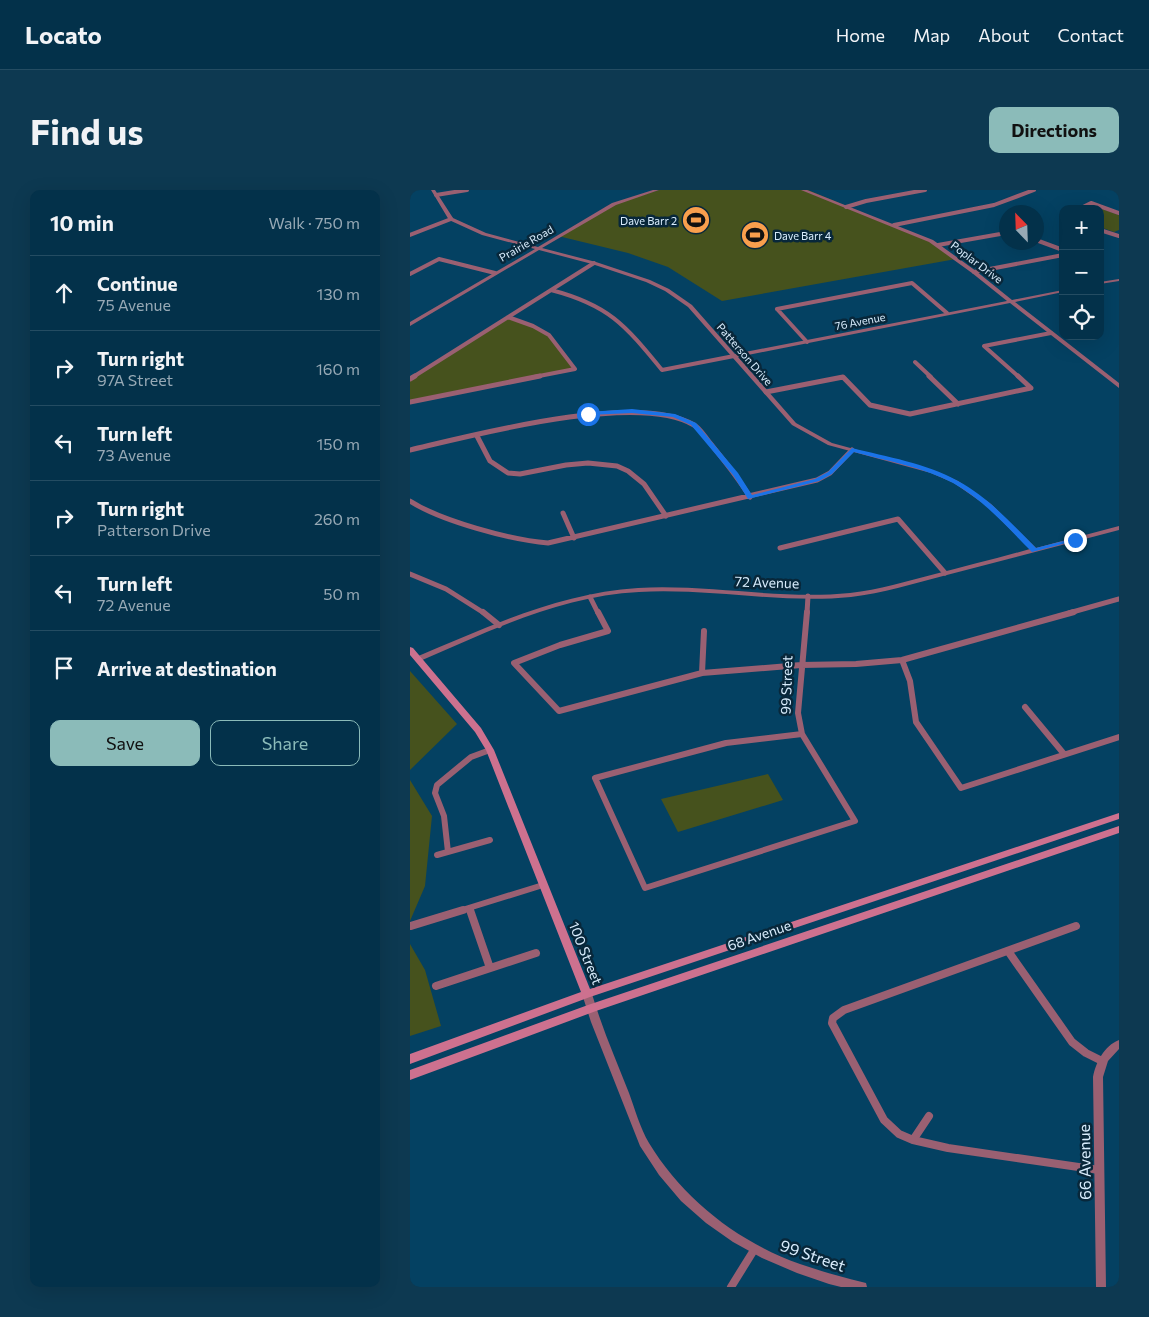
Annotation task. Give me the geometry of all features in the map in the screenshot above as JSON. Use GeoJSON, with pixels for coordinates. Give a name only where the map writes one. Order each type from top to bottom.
{"type":"FeatureCollection","features":[{"type":"Feature","properties":{"kind":"main road","name":"100 Street"},"geometry":{"type":"LineString","coordinates":[[410,650],[478,730],[490,750],[587,994]]}},
{"type":"Feature","properties":{"kind":"main road","name":"68 Avenue"},"geometry":{"type":"LineString","coordinates":[[410,1059],[587,994],[1119,816]]}},
{"type":"Feature","properties":{"kind":"main road","name":"68 Avenue"},"geometry":{"type":"LineString","coordinates":[[410,1075],[592,1008],[1119,829]]}},
{"type":"Feature","properties":{"kind":"street"},"geometry":{"type":"LineString","coordinates":[[410,235],[427,226],[452,219],[435,192],[467,190]]}},
{"type":"Feature","properties":{"kind":"street","name":"Prairie Road"},"geometry":{"type":"LineString","coordinates":[[410,324],[614,204],[658,190]]}},
{"type":"Feature","properties":{"kind":"street","name":"Poplar Drive"},"geometry":{"type":"LineString","coordinates":[[803,190],[894,225],[938,245],[1119,386]]}},
{"type":"Feature","properties":{"kind":"street"},"geometry":{"type":"LineString","coordinates":[[846,207],[866,201],[925,190]]}},
{"type":"Feature","properties":{"kind":"street"},"geometry":{"type":"LineString","coordinates":[[894,225],[994,205],[1034,190]]}},
{"type":"Feature","properties":{"kind":"street"},"geometry":{"type":"LineString","coordinates":[[1104,208],[1119,213]]}},
{"type":"Feature","properties":{"kind":"street","name":"Patterson Drive"},"geometry":{"type":"LineString","coordinates":[[452,219],[484,234],[594,263],[648,281],[690,306],[794,424],[830,444],[933,472],[956,482],[989,505],[1034,550]]}},
{"type":"Feature","properties":{"kind":"street"},"geometry":{"type":"LineString","coordinates":[[1104,231],[1118,235]]}},
{"type":"Feature","properties":{"kind":"street"},"geometry":{"type":"LineString","coordinates":[[938,245],[999,234]]}},
{"type":"Feature","properties":{"kind":"street"},"geometry":{"type":"LineString","coordinates":[[1044,243],[1059,249]]}},
{"type":"Feature","properties":{"kind":"street"},"geometry":{"type":"LineString","coordinates":[[974,272],[1059,256]]}},
{"type":"Feature","properties":{"kind":"street"},"geometry":{"type":"LineString","coordinates":[[410,274],[439,258],[495,273]]}},
{"type":"Feature","properties":{"kind":"street"},"geometry":{"type":"LineString","coordinates":[[410,380],[594,263]]}},
{"type":"Feature","properties":{"kind":"street"},"geometry":{"type":"LineString","coordinates":[[1104,282],[1119,280]]}},
{"type":"Feature","properties":{"kind":"street"},"geometry":{"type":"LineString","coordinates":[[807,342],[777,309],[912,283],[947,313]]}},
{"type":"Feature","properties":{"kind":"street","name":"76 Avenue"},"geometry":{"type":"LineString","coordinates":[[551,290],[584,299],[606,310],[628,328],[662,370],[1059,292]]}},
{"type":"Feature","properties":{"kind":"street"},"geometry":{"type":"LineString","coordinates":[[410,402],[575,369],[549,335],[533,326],[508,317]]}},
{"type":"Feature","properties":{"kind":"street"},"geometry":{"type":"LineString","coordinates":[[766,392],[843,377],[870,405],[910,414],[1031,388],[984,346],[1051,333]]}},
{"type":"Feature","properties":{"kind":"street"},"geometry":{"type":"LineString","coordinates":[[915,362],[958,404]]}},
{"type":"Feature","properties":{"kind":"street"},"geometry":{"type":"LineString","coordinates":[[410,450],[588,414],[632,411],[675,415],[694,424],[736,474],[750,497]]}},
{"type":"Feature","properties":{"kind":"street"},"geometry":{"type":"LineString","coordinates":[[477,436],[490,461],[508,473],[520,474],[588,462],[617,466],[628,471],[644,484],[666,516]]}},
{"type":"Feature","properties":{"kind":"street"},"geometry":{"type":"LineString","coordinates":[[410,501],[422,510],[523,542],[548,543],[817,480],[830,473],[852,450]]}},
{"type":"Feature","properties":{"kind":"street"},"geometry":{"type":"LineString","coordinates":[[563,513],[574,538]]}},
{"type":"Feature","properties":{"kind":"street"},"geometry":{"type":"LineString","coordinates":[[780,548],[898,519],[945,573]]}},
{"type":"Feature","properties":{"kind":"street","name":"72 Avenue"},"geometry":{"type":"LineString","coordinates":[[418,659],[537,611],[590,597],[641,590],[808,596],[864,593],[1119,528]]}},
{"type":"Feature","properties":{"kind":"street"},"geometry":{"type":"LineString","coordinates":[[410,574],[446,588],[476,605],[499,625]]}},
{"type":"Feature","properties":{"kind":"street","name":"99 Street"},"geometry":{"type":"LineString","coordinates":[[802,734],[726,743],[595,778],[645,888],[856,821],[802,734],[798,713],[808,596]]}},
{"type":"Feature","properties":{"kind":"street"},"geometry":{"type":"LineString","coordinates":[[590,597],[608,631],[560,645],[514,663],[559,711],[702,673],[801,664],[856,664],[902,660],[1119,599]]}},
{"type":"Feature","properties":{"kind":"street"},"geometry":{"type":"LineString","coordinates":[[702,673],[704,631]]}},
{"type":"Feature","properties":{"kind":"street"},"geometry":{"type":"LineString","coordinates":[[902,660],[910,681],[916,722],[962,788],[1119,737]]}},
{"type":"Feature","properties":{"kind":"street"},"geometry":{"type":"LineString","coordinates":[[1025,707],[1064,754]]}},
{"type":"Feature","properties":{"kind":"street"},"geometry":{"type":"LineString","coordinates":[[448,852],[444,816],[435,789],[437,784],[471,757],[490,750]]}},
{"type":"Feature","properties":{"kind":"street"},"geometry":{"type":"LineString","coordinates":[[437,855],[490,840]]}},
{"type":"Feature","properties":{"kind":"street"},"geometry":{"type":"LineString","coordinates":[[411,926],[543,885]]}},
{"type":"Feature","properties":{"kind":"street"},"geometry":{"type":"LineString","coordinates":[[469,908],[490,968]]}},
{"type":"Feature","properties":{"kind":"street"},"geometry":{"type":"LineString","coordinates":[[1076,926],[844,1010],[833,1018],[832,1023],[884,1120],[898,1134],[913,1140],[948,1148],[1099,1170]]}},
{"type":"Feature","properties":{"kind":"street"},"geometry":{"type":"LineString","coordinates":[[1008,951],[1072,1042],[1086,1053],[1102,1061],[1107,1053],[1119,1044]]}},
{"type":"Feature","properties":{"kind":"street"},"geometry":{"type":"LineString","coordinates":[[436,986],[536,953]]}},
{"type":"Feature","properties":{"kind":"street","name":"100 Street"},"geometry":{"type":"LineString","coordinates":[[587,994],[632,1114],[654,1161],[689,1202],[708,1218],[754,1250]]}},
{"type":"Feature","properties":{"kind":"street","name":"66 Avenue"},"geometry":{"type":"LineString","coordinates":[[1101,1287],[1098,1077],[1102,1061]]}},
{"type":"Feature","properties":{"kind":"street"},"geometry":{"type":"LineString","coordinates":[[913,1140],[929,1116]]}},
{"type":"Feature","properties":{"kind":"street"},"geometry":{"type":"LineString","coordinates":[[731,1287],[754,1250]]}},
{"type":"Feature","properties":{"kind":"street","name":"99 Street"},"geometry":{"type":"LineString","coordinates":[[754,1250],[820,1278],[862,1287]]}},
{"type":"Feature","properties":{"kind":"green space"},"geometry":{"type":"Polygon","coordinates":[[[659,190],[808,190],[931,241],[956,259],[722,301],[668,267],[628,253],[558,236],[615,204],[659,190]]]}},
{"type":"Feature","properties":{"kind":"green space"},"geometry":{"type":"Polygon","coordinates":[[[1104,210],[1119,215],[1119,230],[1114,232],[1104,228],[1104,210]]]}},
{"type":"Feature","properties":{"kind":"green space"},"geometry":{"type":"Polygon","coordinates":[[[508,317],[533,326],[549,335],[575,369],[410,402],[410,379],[508,317]]]}},
{"type":"Feature","properties":{"kind":"green space"},"geometry":{"type":"Polygon","coordinates":[[[410,671],[457,724],[410,770],[410,671]]]}},
{"type":"Feature","properties":{"kind":"green space"},"geometry":{"type":"Polygon","coordinates":[[[768,774],[783,800],[678,832],[661,799],[768,774]]]}},
{"type":"Feature","properties":{"kind":"green space"},"geometry":{"type":"Polygon","coordinates":[[[410,780],[432,816],[425,886],[410,921],[410,780]]]}},
{"type":"Feature","properties":{"kind":"green space"},"geometry":{"type":"Polygon","coordinates":[[[410,944],[425,970],[441,1026],[410,1036],[410,944]]]}},
{"type":"Feature","properties":{"kind":"place","name":"Dave Barr 2"},"geometry":{"type":"Point","coordinates":[696,220]}},
{"type":"Feature","properties":{"kind":"place","name":"Dave Barr 4"},"geometry":{"type":"Point","coordinates":[755,235]}},
{"type":"Feature","properties":{"kind":"route"},"geometry":{"type":"LineString","coordinates":[[588,414],[632,411],[675,415],[694,424],[736,474],[750,497],[817,480],[830,473],[852,450],[933,472],[956,482],[989,505],[1034,550],[1075,540]]}}]}
